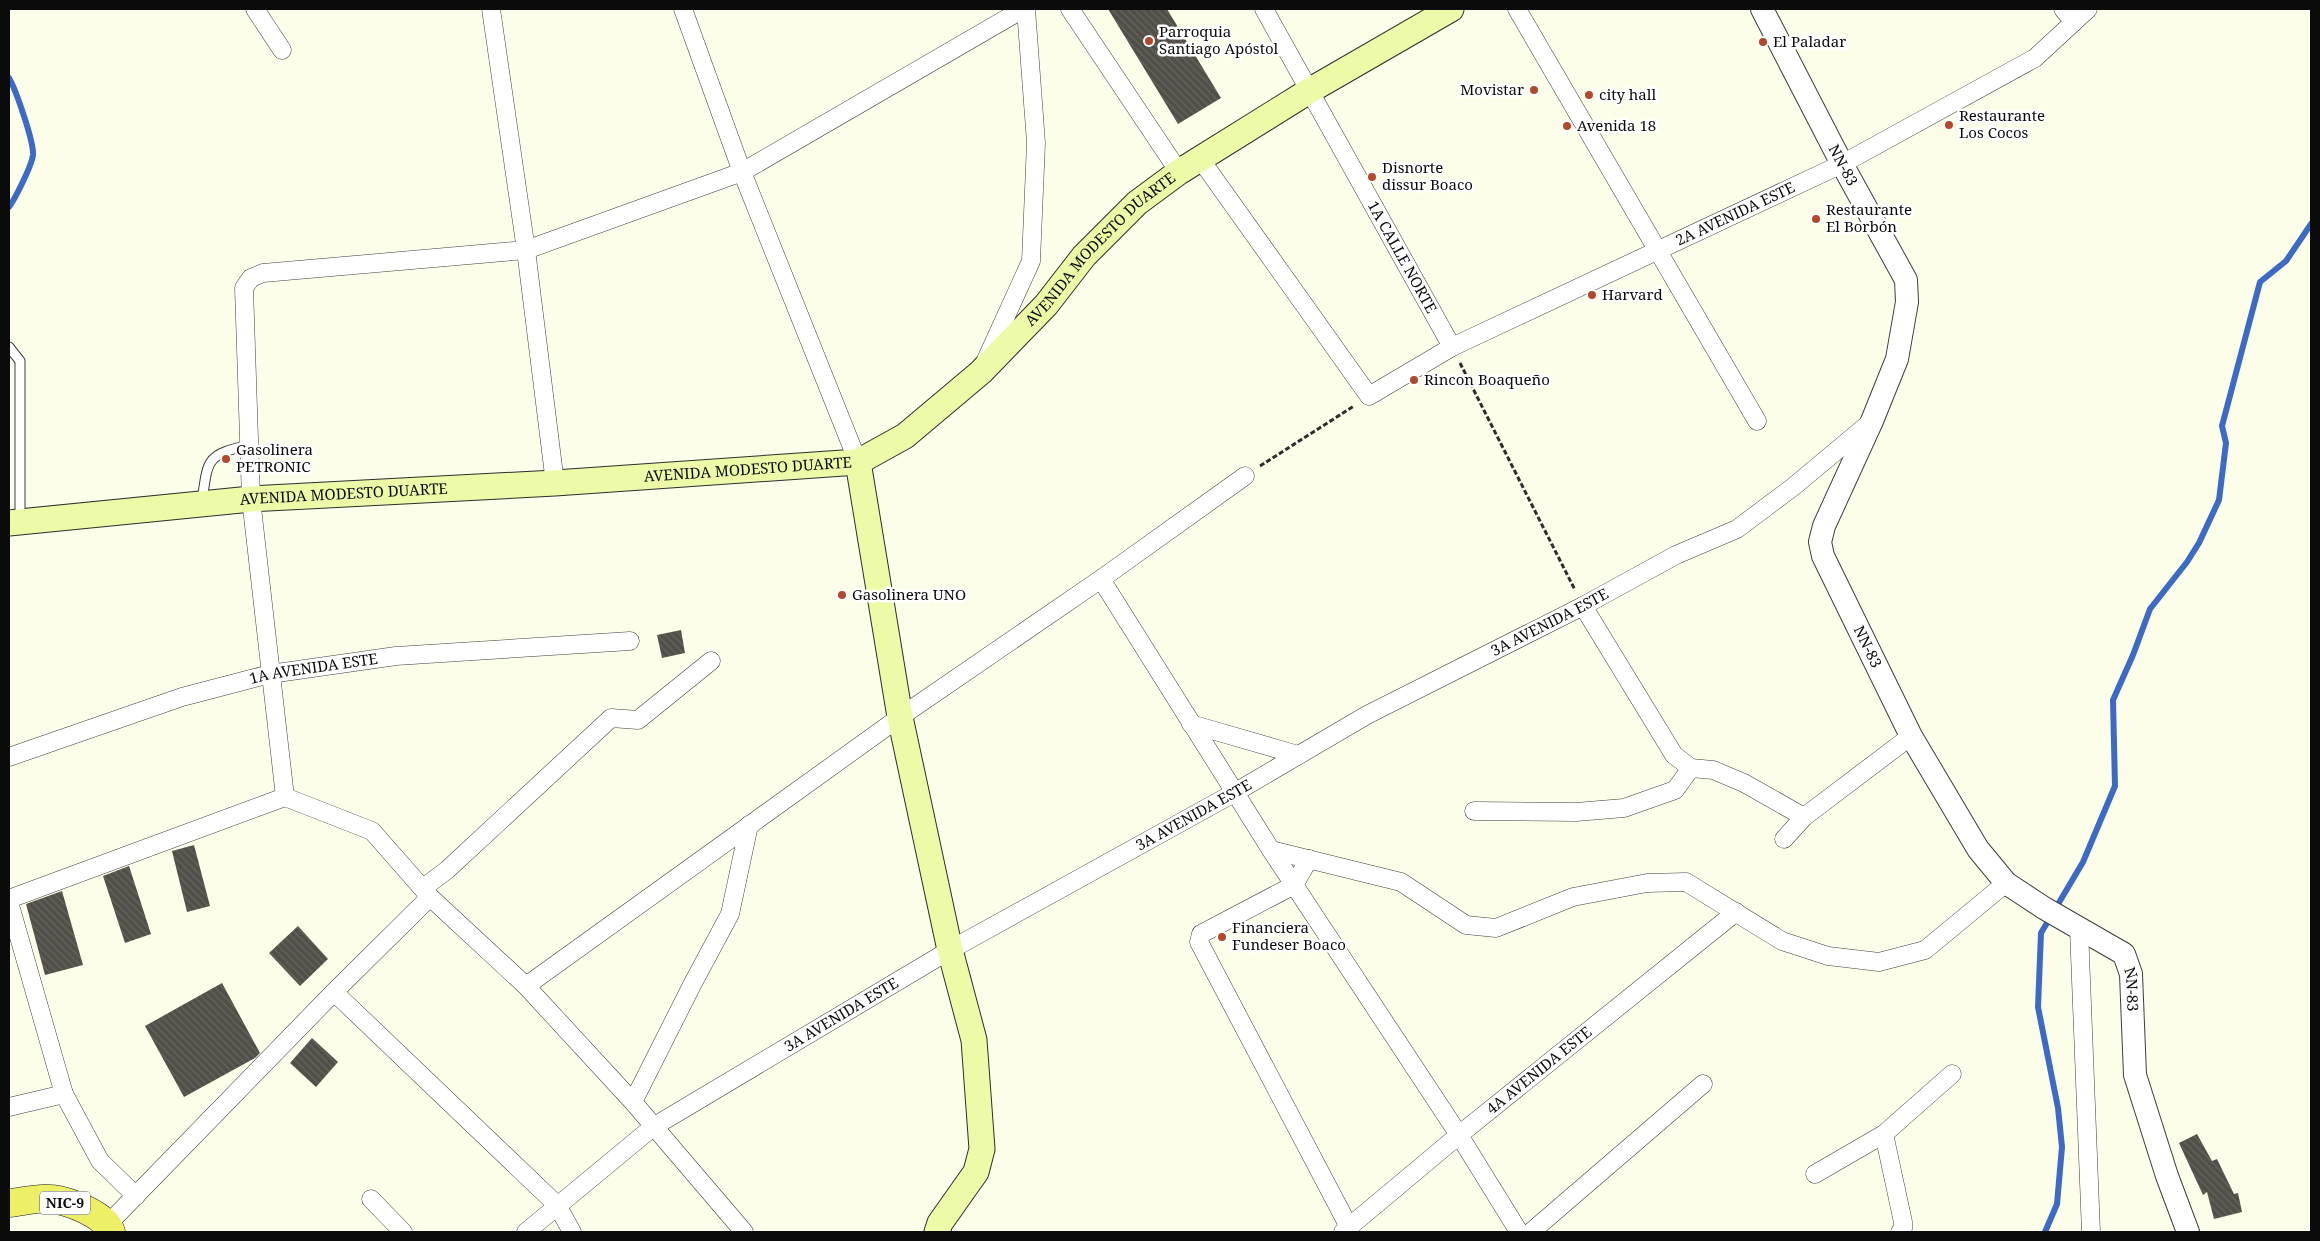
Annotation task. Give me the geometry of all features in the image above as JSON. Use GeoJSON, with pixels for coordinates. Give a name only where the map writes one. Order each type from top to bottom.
{"type":"FeatureCollection","features":[{"type":"Feature","properties":{"kind":"main road","name":"AVENIDA MODESTO DUARTE"},"geometry":{"type":"LineString","coordinates":[[15,522],[251,499],[554,483],[858,462],[905,436],[981,372],[1046,305],[1091,249],[1137,203],[1179,172],[1309,91],[1451,9]]}},
{"type":"Feature","properties":{"kind":"main road"},"geometry":{"type":"LineString","coordinates":[[858,462],[900,717],[950,950],[974,1040],[982,1149],[976,1172],[940,1223],[937,1232]]}},
{"type":"Feature","properties":{"kind":"main road","name":"NIC-9"},"geometry":{"type":"LineString","coordinates":[[9,1203],[51,1199],[87,1210],[110,1228]]}},
{"type":"Feature","properties":{"kind":"street"},"geometry":{"type":"LineString","coordinates":[[255,9],[282,50]]}},
{"type":"Feature","properties":{"kind":"street"},"geometry":{"type":"LineString","coordinates":[[491,9],[526,250],[554,483]]}},
{"type":"Feature","properties":{"kind":"street"},"geometry":{"type":"LineString","coordinates":[[683,9],[742,172],[858,462]]}},
{"type":"Feature","properties":{"kind":"street"},"geometry":{"type":"LineString","coordinates":[[285,797],[251,499],[244,288],[251,278],[263,274],[526,250],[742,172],[1024,9],[1036,143],[1031,261],[981,372]]}},
{"type":"Feature","properties":{"kind":"street"},"geometry":{"type":"LineString","coordinates":[[1070,9],[1179,172]]}},
{"type":"Feature","properties":{"kind":"street","name":"1A CALLE NORTE"},"geometry":{"type":"LineString","coordinates":[[1264,9],[1452,347]]}},
{"type":"Feature","properties":{"kind":"street"},"geometry":{"type":"LineString","coordinates":[[1518,9],[1757,421]]}},
{"type":"Feature","properties":{"kind":"street","name":"NN-83"},"geometry":{"type":"LineString","coordinates":[[1762,9],[1842,164],[1906,280],[1908,292],[1897,359],[1872,420],[1824,526],[1820,542],[1823,556],[1911,736],[1978,849],[2006,883],[2044,908],[2124,954],[2131,974],[2135,1075],[2167,1176],[2188,1232]]}},
{"type":"Feature","properties":{"kind":"street","name":"2A AVENIDA ESTE"},"geometry":{"type":"LineString","coordinates":[[1362,401],[1452,347],[1658,252],[1842,164],[2035,58],[2068,16],[2088,9]]}},
{"type":"Feature","properties":{"kind":"street"},"geometry":{"type":"LineString","coordinates":[[1201,160],[1362,401]]}},
{"type":"Feature","properties":{"kind":"street","name":"3A AVENIDA ESTE"},"geometry":{"type":"LineString","coordinates":[[526,1232],[653,1126],[950,950],[1234,793],[1367,715],[1583,606],[1676,555],[1737,529],[1793,488],[1872,420]]}},
{"type":"Feature","properties":{"kind":"street"},"geometry":{"type":"LineString","coordinates":[[526,986],[900,717],[1101,579],[1245,476]]}},
{"type":"Feature","properties":{"kind":"street"},"geometry":{"type":"LineString","coordinates":[[1101,579],[1234,793],[1460,1135],[1519,1232]]}},
{"type":"Feature","properties":{"kind":"street"},"geometry":{"type":"LineString","coordinates":[[1583,606],[1674,755],[1692,768],[1713,770],[1729,776],[1804,817]]}},
{"type":"Feature","properties":{"kind":"street","name":"1A AVENIDA ESTE"},"geometry":{"type":"LineString","coordinates":[[9,757],[182,697],[270,674],[396,656],[630,641]]}},
{"type":"Feature","properties":{"kind":"street"},"geometry":{"type":"LineString","coordinates":[[110,1228],[136,1196],[334,992],[447,870],[611,718],[638,720],[711,661]]}},
{"type":"Feature","properties":{"kind":"street"},"geometry":{"type":"LineString","coordinates":[[1191,724],[1298,755]]}},
{"type":"Feature","properties":{"kind":"street"},"geometry":{"type":"LineString","coordinates":[[1784,839],[1804,817],[1911,736]]}},
{"type":"Feature","properties":{"kind":"street"},"geometry":{"type":"LineString","coordinates":[[1474,811],[1566,812],[1624,808],[1675,790],[1692,768]]}},
{"type":"Feature","properties":{"kind":"street"},"geometry":{"type":"LineString","coordinates":[[136,1196],[100,1161],[64,1094],[10,909],[285,797],[372,831],[427,893],[526,986],[633,1102],[744,1232]]}},
{"type":"Feature","properties":{"kind":"street"},"geometry":{"type":"LineString","coordinates":[[633,1102],[730,914],[749,825]]}},
{"type":"Feature","properties":{"kind":"street"},"geometry":{"type":"LineString","coordinates":[[1271,850],[1401,882],[1466,925],[1482,928],[1496,928],[1573,898],[1647,883],[1686,882],[1782,941],[1828,956],[1878,962],[1925,950],[2006,883]]}},
{"type":"Feature","properties":{"kind":"street"},"geometry":{"type":"LineString","coordinates":[[1309,859],[1294,885],[1201,934],[1199,942],[1346,1230]]}},
{"type":"Feature","properties":{"kind":"street","name":"4A AVENIDA ESTE"},"geometry":{"type":"LineString","coordinates":[[1346,1230],[1460,1135],[1736,912]]}},
{"type":"Feature","properties":{"kind":"street"},"geometry":{"type":"LineString","coordinates":[[2074,926],[2091,1232]]}},
{"type":"Feature","properties":{"kind":"street"},"geometry":{"type":"LineString","coordinates":[[334,992],[557,1205],[572,1232]]}},
{"type":"Feature","properties":{"kind":"street"},"geometry":{"type":"LineString","coordinates":[[1815,1174],[1884,1134],[1952,1074]]}},
{"type":"Feature","properties":{"kind":"street"},"geometry":{"type":"LineString","coordinates":[[1531,1232],[1702,1084]]}},
{"type":"Feature","properties":{"kind":"street"},"geometry":{"type":"LineString","coordinates":[[9,1107],[64,1094]]}},
{"type":"Feature","properties":{"kind":"street"},"geometry":{"type":"LineString","coordinates":[[1884,1134],[1903,1222],[1903,1229],[1900,1232]]}},
{"type":"Feature","properties":{"kind":"street"},"geometry":{"type":"LineString","coordinates":[[371,1199],[403,1232]]}},
{"type":"Feature","properties":{"kind":"lane"},"geometry":{"type":"LineString","coordinates":[[9,347],[20,362],[15,522]]}},
{"type":"Feature","properties":{"kind":"lane"},"geometry":{"type":"LineString","coordinates":[[202,504],[207,467],[214,457],[224,451],[249,445]]}},
{"type":"Feature","properties":{"kind":"path"},"geometry":{"type":"LineString","coordinates":[[1469,381],[1583,606]]}},
{"type":"Feature","properties":{"kind":"path"},"geometry":{"type":"LineString","coordinates":[[1245,476],[1362,401]]}},
{"type":"Feature","properties":{"kind":"building"},"geometry":{"type":"Polygon","coordinates":[[[1108,9],[1167,9],[1221,98],[1178,124],[1108,9]]]}},
{"type":"Feature","properties":{"kind":"building"},"geometry":{"type":"Polygon","coordinates":[[[681,630],[685,653],[662,658],[657,635],[681,630]]]}},
{"type":"Feature","properties":{"kind":"building"},"geometry":{"type":"Polygon","coordinates":[[[194,845],[210,906],[187,912],[172,851],[194,845]]]}},
{"type":"Feature","properties":{"kind":"building"},"geometry":{"type":"Polygon","coordinates":[[[129,866],[151,934],[125,943],[103,876],[129,866]]]}},
{"type":"Feature","properties":{"kind":"building"},"geometry":{"type":"Polygon","coordinates":[[[62,891],[83,965],[45,975],[26,904],[62,891]]]}},
{"type":"Feature","properties":{"kind":"building"},"geometry":{"type":"Polygon","coordinates":[[[298,926],[328,959],[300,986],[269,953],[298,926]]]}},
{"type":"Feature","properties":{"kind":"building"},"geometry":{"type":"Polygon","coordinates":[[[222,983],[260,1053],[255,1058],[184,1097],[145,1026],[222,983]]]}},
{"type":"Feature","properties":{"kind":"building"},"geometry":{"type":"Polygon","coordinates":[[[312,1038],[338,1062],[316,1087],[290,1063],[312,1038]]]}},
{"type":"Feature","properties":{"kind":"building"},"geometry":{"type":"Polygon","coordinates":[[[2197,1134],[2212,1161],[2217,1159],[2234,1194],[2238,1193],[2242,1212],[2214,1219],[2207,1192],[2203,1195],[2179,1143],[2197,1134]]]}},
{"type":"Feature","properties":{"kind":"waterway"},"geometry":{"type":"LineString","coordinates":[[9,78],[24,116],[33,148],[30,166],[9,207]]}},
{"type":"Feature","properties":{"kind":"waterway"},"geometry":{"type":"LineString","coordinates":[[2045,1232],[2057,1204],[2062,1147],[2058,1108],[2038,1007],[2041,933],[2083,862],[2115,786],[2113,700],[2133,655],[2150,609],[2187,562],[2199,543],[2219,500],[2226,443],[2222,426],[2260,282],[2286,261],[2311,224]]}},
{"type":"Feature","properties":{"kind":"place","name":"Parroquia Santiago Apóstol"},"geometry":{"type":"Point","coordinates":[1149,41]}},
{"type":"Feature","properties":{"kind":"place","name":"El Paladar"},"geometry":{"type":"Point","coordinates":[1763,42]}},
{"type":"Feature","properties":{"kind":"place","name":"Movistar"},"geometry":{"type":"Point","coordinates":[1534,90]}},
{"type":"Feature","properties":{"kind":"place","name":"city hall"},"geometry":{"type":"Point","coordinates":[1589,95]}},
{"type":"Feature","properties":{"kind":"place","name":"Restaurante Los Cocos"},"geometry":{"type":"Point","coordinates":[1949,125]}},
{"type":"Feature","properties":{"kind":"place","name":"Avenida 18"},"geometry":{"type":"Point","coordinates":[1567,126]}},
{"type":"Feature","properties":{"kind":"place","name":"Disnorte dissur Boaco"},"geometry":{"type":"Point","coordinates":[1372,177]}},
{"type":"Feature","properties":{"kind":"place","name":"Restaurante El Borbón"},"geometry":{"type":"Point","coordinates":[1816,219]}},
{"type":"Feature","properties":{"kind":"place","name":"Harvard"},"geometry":{"type":"Point","coordinates":[1592,295]}},
{"type":"Feature","properties":{"kind":"place","name":"Rincon Boaqueño"},"geometry":{"type":"Point","coordinates":[1414,380]}},
{"type":"Feature","properties":{"kind":"place","name":"Gasolinera PETRONIC"},"geometry":{"type":"Point","coordinates":[226,459]}},
{"type":"Feature","properties":{"kind":"place","name":"Gasolinera UNO"},"geometry":{"type":"Point","coordinates":[842,595]}},
{"type":"Feature","properties":{"kind":"place","name":"Financiera Fundeser Boaco"},"geometry":{"type":"Point","coordinates":[1222,937]}}]}
